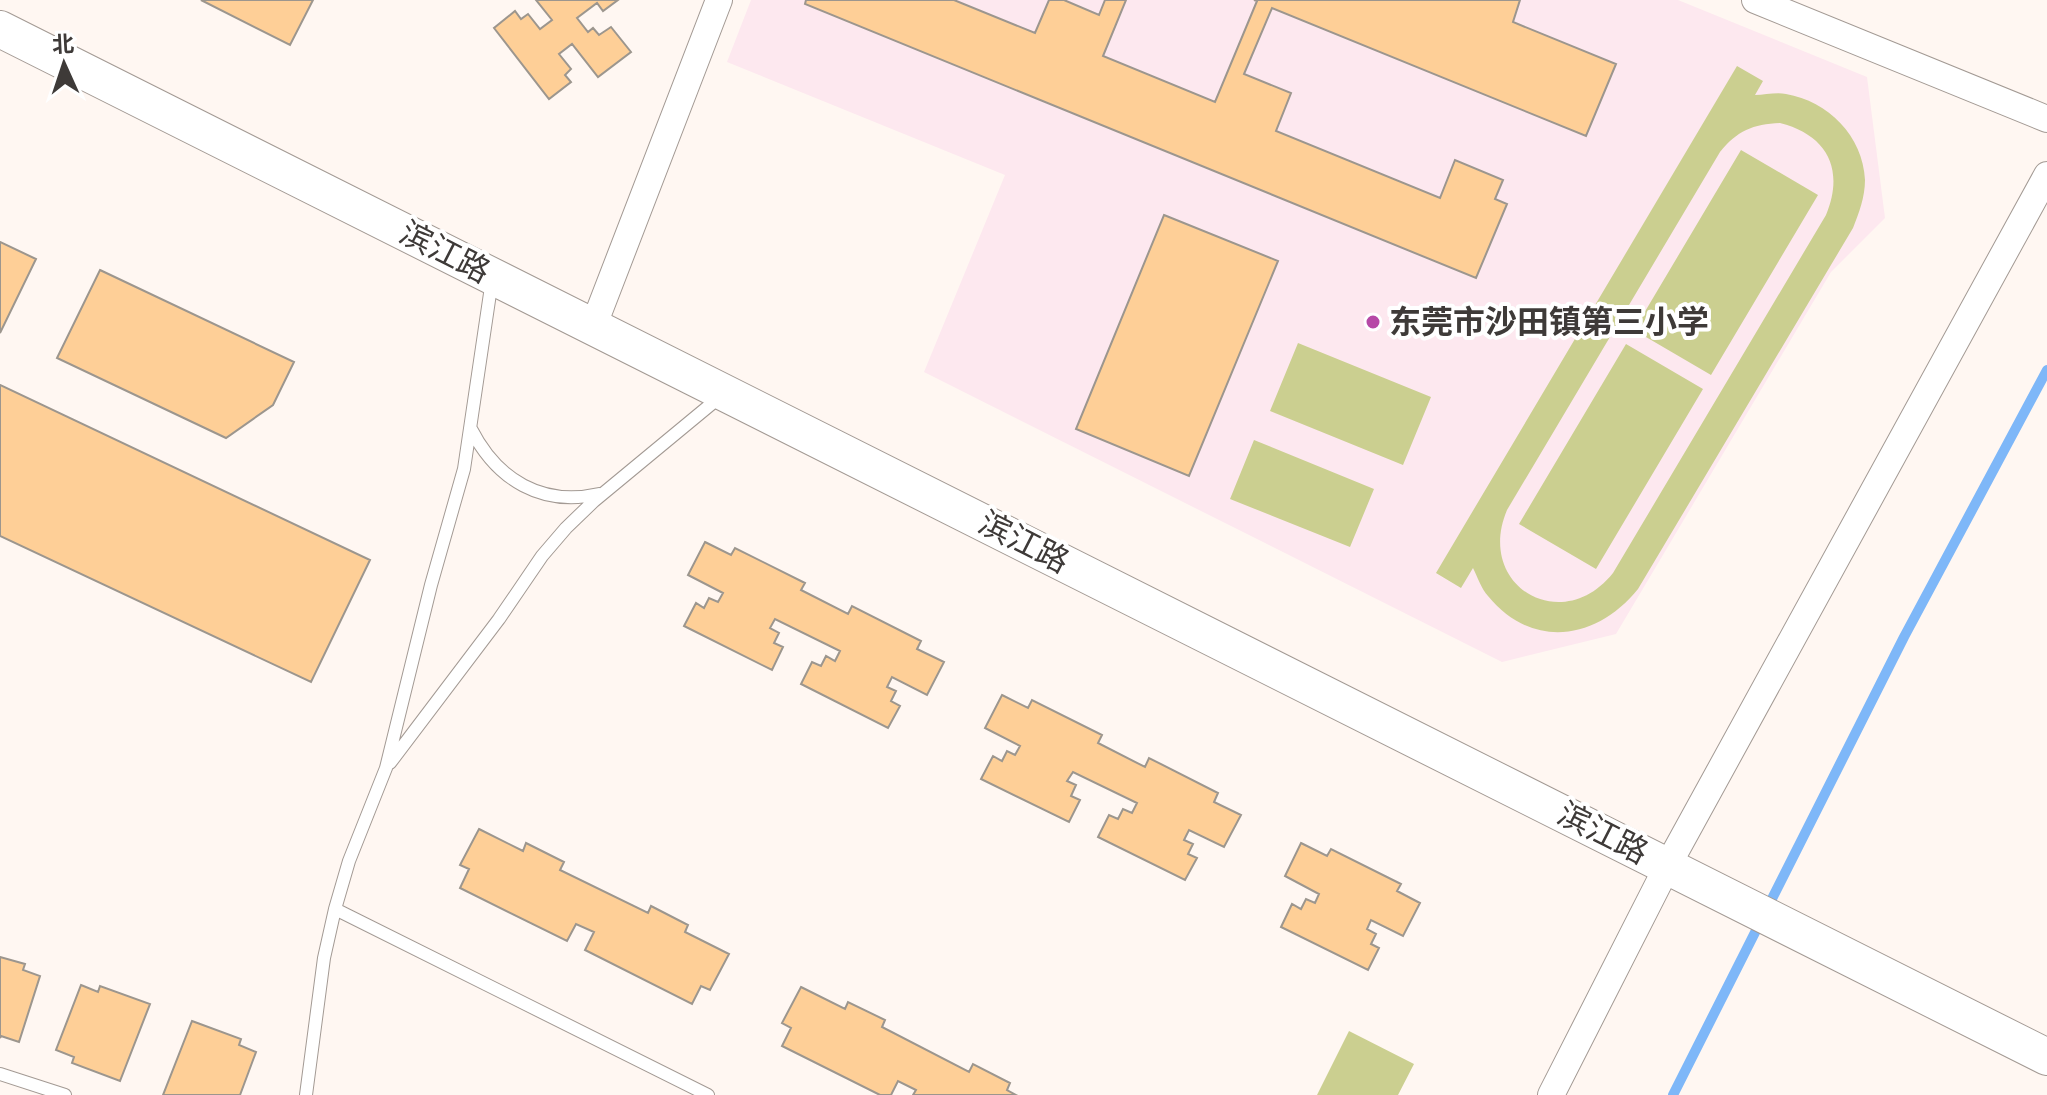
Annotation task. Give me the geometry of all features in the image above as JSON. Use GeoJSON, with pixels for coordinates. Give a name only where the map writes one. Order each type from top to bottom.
{"type":"FeatureCollection","features":[{"type":"Feature","properties":{"kind":"street"},"geometry":{"type":"LineString","coordinates":[[593,327],[719,0]]}},
{"type":"Feature","properties":{"kind":"street"},"geometry":{"type":"LineString","coordinates":[[1755,0],[2047,119]]}},
{"type":"Feature","properties":{"kind":"street","name":"滨江路"},"geometry":{"type":"LineString","coordinates":[[0,29],[2047,1057]]}},
{"type":"Feature","properties":{"kind":"street"},"geometry":{"type":"LineString","coordinates":[[1551,1095],[1668,865],[2047,175]]}},
{"type":"Feature","properties":{"kind":"lane"},"geometry":{"type":"LineString","coordinates":[[306,1095],[324,958],[335,909],[349,861],[386,768],[431,585],[455,508],[471,429],[492,276]]}},
{"type":"Feature","properties":{"kind":"lane"},"geometry":{"type":"LineString","coordinates":[[386,768],[566,528],[725,393]]}},
{"type":"Feature","properties":{"kind":"lane"},"geometry":{"type":"LineString","coordinates":[[471,429],[493,463],[525,488],[564,498],[604,493]]}},
{"type":"Feature","properties":{"kind":"lane"},"geometry":{"type":"LineString","coordinates":[[335,909],[708,1095]]}},
{"type":"Feature","properties":{"kind":"lane"},"geometry":{"type":"LineString","coordinates":[[0,1074],[65,1095]]}},
{"type":"Feature","properties":{"kind":"shaded area","name":"东莞市沙田镇第三小学"},"geometry":{"type":"Polygon","coordinates":[[[751,0],[1678,0],[1867,77],[1885,218],[1831,272],[1616,634],[1502,662],[924,372],[1005,175],[727,62],[751,0]]]}},
{"type":"Feature","properties":{"kind":"green space"},"geometry":{"type":"Polygon","coordinates":[[[1737,66],[1763,81],[1755,95],[1786,94],[1816,104],[1829,113],[1850,135],[1863,164],[1864,193],[1853,228],[1638,589],[1622,606],[1584,628],[1564,632],[1544,631],[1524,625],[1505,613],[1481,586],[1473,568],[1461,588],[1436,573],[1737,66]],[[1780,123],[1754,127],[1739,134],[1720,152],[1507,510],[1500,537],[1503,561],[1513,580],[1529,594],[1549,601],[1570,601],[1592,592],[1613,573],[1826,215],[1833,183],[1828,156],[1810,136],[1780,123]]]}},
{"type":"Feature","properties":{"kind":"green space"},"geometry":{"type":"Polygon","coordinates":[[[1741,150],[1818,195],[1711,375],[1634,330],[1741,150]]]}},
{"type":"Feature","properties":{"kind":"green space"},"geometry":{"type":"Polygon","coordinates":[[[1298,343],[1431,397],[1403,465],[1270,411],[1298,343]]]}},
{"type":"Feature","properties":{"kind":"green space"},"geometry":{"type":"Polygon","coordinates":[[[1626,344],[1703,389],[1596,569],[1519,524],[1626,344]]]}},
{"type":"Feature","properties":{"kind":"green space"},"geometry":{"type":"Polygon","coordinates":[[[1254,440],[1374,489],[1350,547],[1230,499],[1254,440]]]}},
{"type":"Feature","properties":{"kind":"green space"},"geometry":{"type":"Polygon","coordinates":[[[1349,1031],[1414,1064],[1398,1095],[1317,1095],[1349,1031]]]}},
{"type":"Feature","properties":{"kind":"building"},"geometry":{"type":"Polygon","coordinates":[[[201,0],[313,0],[290,45],[201,0]]]}},
{"type":"Feature","properties":{"kind":"building"},"geometry":{"type":"Polygon","coordinates":[[[536,0],[618,0],[603,11],[597,3],[577,18],[588,32],[593,28],[599,35],[611,27],[631,52],[598,77],[572,44],[559,54],[571,69],[565,75],[571,82],[549,99],[494,28],[515,11],[521,19],[528,14],[540,29],[552,20],[536,0]]]}},
{"type":"Feature","properties":{"kind":"building"},"geometry":{"type":"Polygon","coordinates":[[[806,0],[954,0],[1035,33],[1049,0],[1064,0],[1099,15],[1105,0],[1126,0],[1103,56],[1215,102],[1257,1],[1254,0],[1520,0],[1513,22],[1616,64],[1586,136],[1272,8],[1244,74],[1291,93],[1276,131],[1440,198],[1455,160],[1503,180],[1495,199],[1507,204],[1476,278],[805,4],[806,0]]]}},
{"type":"Feature","properties":{"kind":"building"},"geometry":{"type":"Polygon","coordinates":[[[1164,215],[1278,261],[1189,476],[1076,429],[1164,215]]]}},
{"type":"Feature","properties":{"kind":"building"},"geometry":{"type":"Polygon","coordinates":[[[0,242],[36,259],[0,333],[0,242]]]}},
{"type":"Feature","properties":{"kind":"building"},"geometry":{"type":"Polygon","coordinates":[[[100,270],[294,362],[273,405],[226,438],[57,358],[100,270]]]}},
{"type":"Feature","properties":{"kind":"building"},"geometry":{"type":"Polygon","coordinates":[[[0,385],[370,560],[311,682],[0,536],[0,385]]]}},
{"type":"Feature","properties":{"kind":"building"},"geometry":{"type":"Polygon","coordinates":[[[705,542],[731,555],[735,548],[805,583],[801,590],[848,614],[852,606],[921,641],[917,649],[944,662],[927,695],[892,677],[887,687],[896,691],[891,701],[900,706],[888,728],[801,684],[812,662],[821,666],[826,656],[835,661],[840,651],[775,619],[770,628],[779,633],[774,643],[783,647],[772,670],[684,626],[696,603],[704,608],[709,598],[718,602],[723,593],[688,575],[705,542]]]}},
{"type":"Feature","properties":{"kind":"building"},"geometry":{"type":"Polygon","coordinates":[[[1002,695],[1028,708],[1032,700],[1102,735],[1098,743],[1145,767],[1149,758],[1218,793],[1214,802],[1241,815],[1224,847],[1189,830],[1184,840],[1193,844],[1188,854],[1197,858],[1185,880],[1098,837],[1109,815],[1118,819],[1123,809],[1132,813],[1137,803],[1073,772],[1067,781],[1076,785],[1071,796],[1080,800],[1069,822],[981,779],[993,756],[1002,761],[1007,751],[1015,755],[1020,746],[985,728],[1002,695]]]}},
{"type":"Feature","properties":{"kind":"building"},"geometry":{"type":"Polygon","coordinates":[[[479,829],[523,851],[526,843],[564,862],[560,870],[648,913],[651,906],[688,925],[685,932],[729,954],[710,990],[701,986],[692,1004],[585,950],[594,932],[576,924],[567,941],[460,888],[469,869],[460,865],[479,829]]]}},
{"type":"Feature","properties":{"kind":"building"},"geometry":{"type":"Polygon","coordinates":[[[1301,843],[1327,856],[1331,849],[1401,884],[1397,891],[1420,903],[1403,936],[1371,920],[1367,929],[1376,934],[1371,944],[1379,948],[1368,970],[1281,927],[1292,904],[1301,909],[1306,899],[1315,903],[1319,894],[1285,876],[1301,843]]]}},
{"type":"Feature","properties":{"kind":"building"},"geometry":{"type":"Polygon","coordinates":[[[0,957],[25,964],[23,970],[40,976],[19,1042],[0,1038],[0,957]]]}},
{"type":"Feature","properties":{"kind":"building"},"geometry":{"type":"Polygon","coordinates":[[[81,985],[98,992],[100,986],[150,1004],[120,1081],[72,1063],[74,1057],[56,1050],[81,985]]]}},
{"type":"Feature","properties":{"kind":"building"},"geometry":{"type":"Polygon","coordinates":[[[801,987],[845,1009],[848,1002],[885,1020],[882,1027],[969,1072],[973,1064],[1010,1083],[1007,1090],[1016,1095],[913,1095],[916,1090],[898,1081],[891,1095],[880,1095],[782,1046],[791,1028],[782,1023],[801,987]]]}},
{"type":"Feature","properties":{"kind":"building"},"geometry":{"type":"Polygon","coordinates":[[[192,1021],[241,1039],[239,1045],[256,1052],[240,1095],[163,1095],[192,1021]]]}},
{"type":"Feature","properties":{"kind":"waterway"},"geometry":{"type":"LineString","coordinates":[[1673,1095],[1904,637],[2047,370]]}},
{"type":"Feature","properties":{"kind":"place","name":"东莞市沙田镇第三小学"},"geometry":{"type":"Point","coordinates":[1373,322]}}]}
